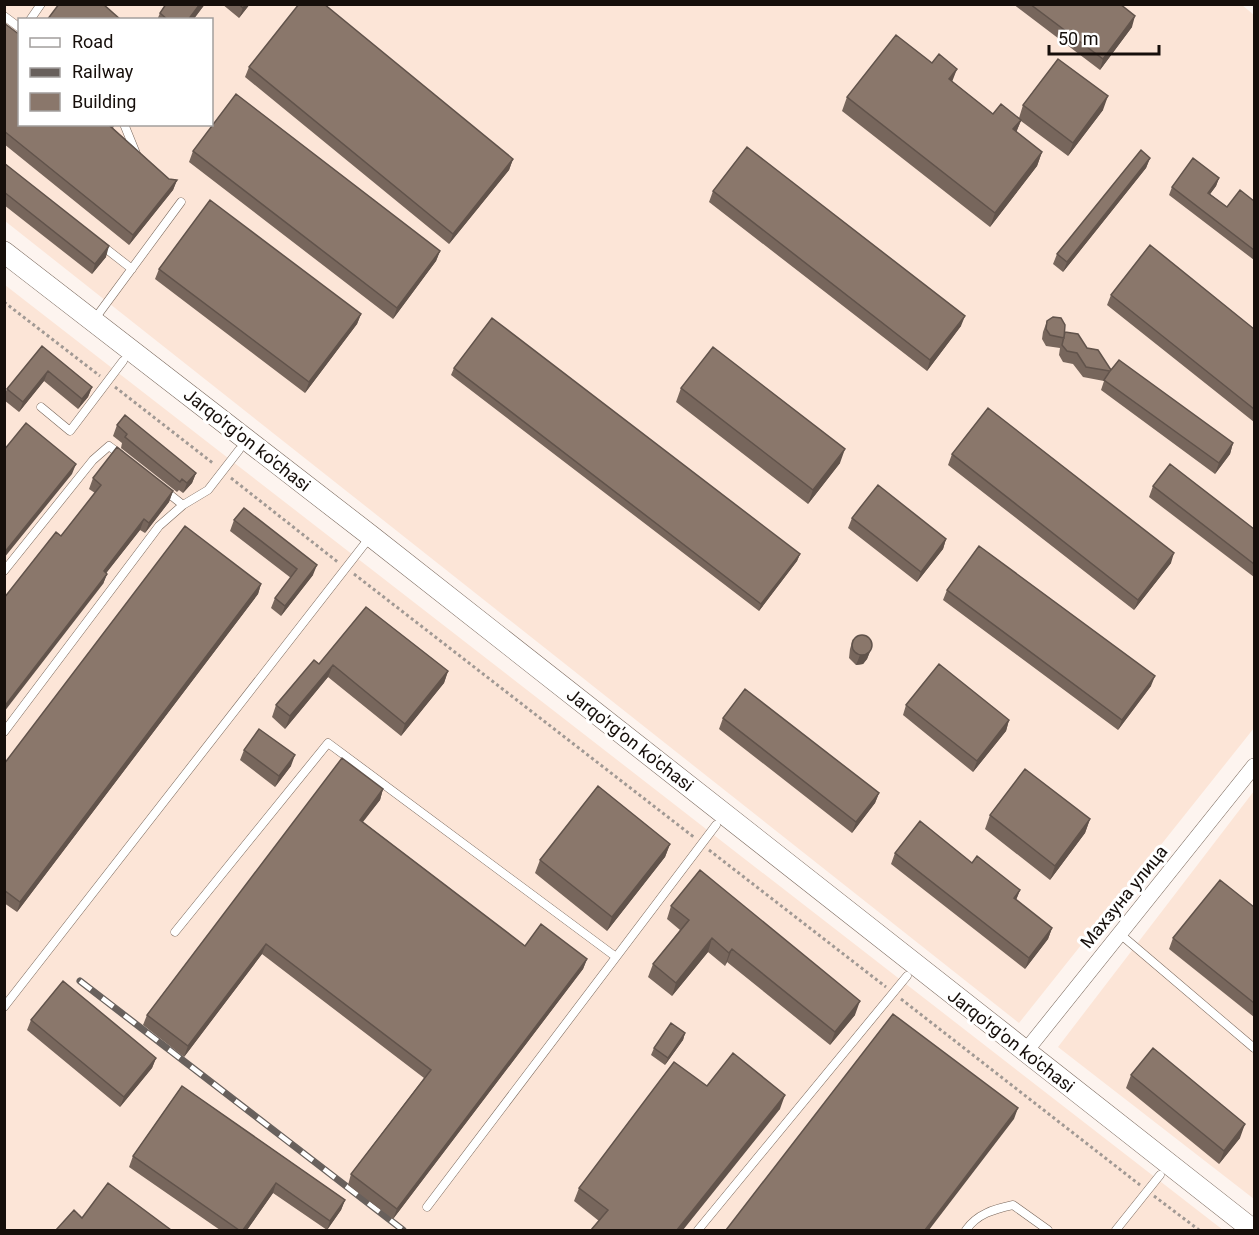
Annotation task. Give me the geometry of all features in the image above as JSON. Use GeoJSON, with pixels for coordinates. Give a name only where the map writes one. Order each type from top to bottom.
{"type":"FeatureCollection","features":[{"type":"Feature","properties":{"kind":"main road","name":"Jarqo'rg'on ko'chasi"},"geometry":{"type":"LineString","coordinates":[[4,252],[907,976],[1021,1057],[1253,1230]]}},
{"type":"Feature","properties":{"kind":"main road","name":"Jarqo'rg'on ko'chasi"},"geometry":{"type":"LineString","coordinates":[[4,269],[239,450],[367,541],[1021,1057],[1154,1183],[1232,1230]]}},
{"type":"Feature","properties":{"kind":"street","name":"Махзуна улица"},"geometry":{"type":"LineString","coordinates":[[1021,1057],[1254,766]]}},
{"type":"Feature","properties":{"kind":"lane"},"geometry":{"type":"LineString","coordinates":[[31,18],[41,4]]}},
{"type":"Feature","properties":{"kind":"lane"},"geometry":{"type":"LineString","coordinates":[[4,16],[18,26]]}},
{"type":"Feature","properties":{"kind":"lane"},"geometry":{"type":"LineString","coordinates":[[125,126],[138,159],[146,165]]}},
{"type":"Feature","properties":{"kind":"lane"},"geometry":{"type":"LineString","coordinates":[[94,322],[181,202]]}},
{"type":"Feature","properties":{"kind":"lane"},"geometry":{"type":"LineString","coordinates":[[96,240],[132,269]]}},
{"type":"Feature","properties":{"kind":"lane"},"geometry":{"type":"LineString","coordinates":[[41,407],[70,431],[123,361]]}},
{"type":"Feature","properties":{"kind":"lane"},"geometry":{"type":"LineString","coordinates":[[4,571],[93,460],[109,446],[128,461]]}},
{"type":"Feature","properties":{"kind":"lane"},"geometry":{"type":"LineString","coordinates":[[4,732],[159,526],[183,505],[208,490],[239,450]]}},
{"type":"Feature","properties":{"kind":"lane"},"geometry":{"type":"LineString","coordinates":[[156,483],[183,505]]}},
{"type":"Feature","properties":{"kind":"lane"},"geometry":{"type":"LineString","coordinates":[[4,1006],[367,541]]}},
{"type":"Feature","properties":{"kind":"lane"},"geometry":{"type":"LineString","coordinates":[[175,933],[328,743],[616,957]]}},
{"type":"Feature","properties":{"kind":"lane"},"geometry":{"type":"LineString","coordinates":[[427,1207],[716,825]]}},
{"type":"Feature","properties":{"kind":"lane"},"geometry":{"type":"LineString","coordinates":[[1120,934],[1254,1048]]}},
{"type":"Feature","properties":{"kind":"lane"},"geometry":{"type":"LineString","coordinates":[[698,1230],[895,994],[907,976]]}},
{"type":"Feature","properties":{"kind":"lane"},"geometry":{"type":"LineString","coordinates":[[1116,1230],[1154,1183]]}},
{"type":"Feature","properties":{"kind":"lane"},"geometry":{"type":"LineString","coordinates":[[966,1230],[972,1222],[993,1209],[1013,1205],[1048,1230]]}},
{"type":"Feature","properties":{"kind":"path"},"geometry":{"type":"LineString","coordinates":[[4,302],[895,994],[1154,1183],[1199,1230]]}},
{"type":"Feature","properties":{"kind":"shaded area"},"geometry":{"type":"Polygon","coordinates":[[[4,5],[1242,5],[1254,15],[1254,728],[1019,1023],[5,221],[4,5]]]}},
{"type":"Feature","properties":{"kind":"shaded area"},"geometry":{"type":"Polygon","coordinates":[[[5,285],[1223,1230],[5,1230],[5,285]]]}},
{"type":"Feature","properties":{"kind":"shaded area"},"geometry":{"type":"Polygon","coordinates":[[[1254,791],[1254,1199],[1058,1047],[1254,791]]]}},
{"type":"Feature","properties":{"kind":"building"},"geometry":{"type":"Polygon","coordinates":[[[59,4],[103,4],[119,18],[48,18],[59,4]]]}},
{"type":"Feature","properties":{"kind":"building"},"geometry":{"type":"Polygon","coordinates":[[[166,4],[200,4],[190,18],[166,18],[160,13],[166,4]]]}},
{"type":"Feature","properties":{"kind":"building"},"geometry":{"type":"Polygon","coordinates":[[[299,4],[324,4],[513,159],[453,234],[249,67],[299,4]]]}},
{"type":"Feature","properties":{"kind":"building"},"geometry":{"type":"Polygon","coordinates":[[[1030,4],[1120,4],[1135,16],[1103,59],[1030,4]]]}},
{"type":"Feature","properties":{"kind":"building"},"geometry":{"type":"Polygon","coordinates":[[[4,23],[18,34],[18,126],[110,126],[169,179],[177,180],[133,235],[4,131],[4,23]]]}},
{"type":"Feature","properties":{"kind":"building"},"geometry":{"type":"Polygon","coordinates":[[[896,35],[932,63],[939,54],[957,69],[949,79],[993,114],[1001,104],[1021,120],[1013,129],[1042,152],[995,213],[847,97],[896,35]]]}},
{"type":"Feature","properties":{"kind":"building"},"geometry":{"type":"Polygon","coordinates":[[[1058,59],[1108,96],[1073,143],[1023,105],[1058,59]]]}},
{"type":"Feature","properties":{"kind":"building"},"geometry":{"type":"Polygon","coordinates":[[[236,94],[440,251],[397,308],[193,151],[236,94]]]}},
{"type":"Feature","properties":{"kind":"building"},"geometry":{"type":"Polygon","coordinates":[[[747,147],[965,316],[930,360],[713,191],[747,147]]]}},
{"type":"Feature","properties":{"kind":"building"},"geometry":{"type":"Polygon","coordinates":[[[1141,150],[1150,158],[1067,262],[1057,254],[1141,150]]]}},
{"type":"Feature","properties":{"kind":"building"},"geometry":{"type":"Polygon","coordinates":[[[1193,158],[1219,178],[1208,193],[1227,207],[1240,190],[1254,201],[1254,250],[1172,187],[1193,158]]]}},
{"type":"Feature","properties":{"kind":"building"},"geometry":{"type":"Polygon","coordinates":[[[4,163],[109,246],[95,264],[4,192],[4,163]]]}},
{"type":"Feature","properties":{"kind":"building"},"geometry":{"type":"Polygon","coordinates":[[[210,200],[361,314],[309,382],[159,269],[210,200]]]}},
{"type":"Feature","properties":{"kind":"building"},"geometry":{"type":"Polygon","coordinates":[[[1150,245],[1254,329],[1254,409],[1111,295],[1150,245]]]}},
{"type":"Feature","properties":{"kind":"building"},"geometry":{"type":"Polygon","coordinates":[[[1053,317],[1061,318],[1065,325],[1064,338],[1050,335],[1046,329],[1047,321],[1053,317]]]}},
{"type":"Feature","properties":{"kind":"building"},"geometry":{"type":"Polygon","coordinates":[[[492,318],[800,554],[761,604],[454,368],[492,318]]]}},
{"type":"Feature","properties":{"kind":"building"},"geometry":{"type":"Polygon","coordinates":[[[1065,332],[1078,334],[1087,348],[1098,350],[1111,370],[1119,360],[1233,443],[1219,463],[1104,380],[1110,371],[1086,367],[1077,353],[1067,351],[1062,345],[1065,332]]]}},
{"type":"Feature","properties":{"kind":"building"},"geometry":{"type":"Polygon","coordinates":[[[42,346],[92,387],[82,399],[48,371],[23,402],[7,389],[42,346]]]}},
{"type":"Feature","properties":{"kind":"building"},"geometry":{"type":"Polygon","coordinates":[[[713,347],[845,449],[813,490],[681,388],[713,347]]]}},
{"type":"Feature","properties":{"kind":"building"},"geometry":{"type":"Polygon","coordinates":[[[988,408],[1174,553],[1138,600],[952,454],[988,408]]]}},
{"type":"Feature","properties":{"kind":"building"},"geometry":{"type":"Polygon","coordinates":[[[125,415],[196,473],[187,483],[182,479],[180,482],[125,437],[127,434],[117,425],[125,415]]]}},
{"type":"Feature","properties":{"kind":"building"},"geometry":{"type":"Polygon","coordinates":[[[26,423],[76,464],[4,553],[4,450],[26,423]]]}},
{"type":"Feature","properties":{"kind":"building"},"geometry":{"type":"Polygon","coordinates":[[[117,447],[173,491],[149,523],[144,519],[104,571],[107,574],[4,707],[4,598],[56,532],[61,536],[101,485],[93,478],[117,447]]]}},
{"type":"Feature","properties":{"kind":"building"},"geometry":{"type":"Polygon","coordinates":[[[1170,464],[1254,529],[1254,564],[1153,486],[1170,464]]]}},
{"type":"Feature","properties":{"kind":"building"},"geometry":{"type":"Polygon","coordinates":[[[878,485],[946,539],[921,572],[852,518],[878,485]]]}},
{"type":"Feature","properties":{"kind":"building"},"geometry":{"type":"Polygon","coordinates":[[[244,508],[317,565],[285,606],[275,598],[297,569],[234,520],[244,508]]]}},
{"type":"Feature","properties":{"kind":"building"},"geometry":{"type":"Polygon","coordinates":[[[185,526],[261,584],[20,902],[4,890],[4,764],[185,526]]]}},
{"type":"Feature","properties":{"kind":"building"},"geometry":{"type":"Polygon","coordinates":[[[979,546],[1155,676],[1122,720],[947,590],[979,546]]]}},
{"type":"Feature","properties":{"kind":"building"},"geometry":{"type":"Polygon","coordinates":[[[366,607],[448,671],[405,724],[333,665],[290,716],[276,705],[314,660],[319,664],[366,607]]]}},
{"type":"Feature","properties":{"kind":"building"},"geometry":{"type":"Polygon","coordinates":[[[862,635],[869,638],[872,645],[869,652],[862,655],[855,652],[852,645],[855,638],[862,635]]]}},
{"type":"Feature","properties":{"kind":"building"},"geometry":{"type":"Polygon","coordinates":[[[939,664],[1009,720],[977,761],[906,705],[939,664]]]}},
{"type":"Feature","properties":{"kind":"building"},"geometry":{"type":"Polygon","coordinates":[[[745,689],[879,793],[856,822],[723,718],[745,689]]]}},
{"type":"Feature","properties":{"kind":"building"},"geometry":{"type":"Polygon","coordinates":[[[259,729],[295,755],[279,776],[244,750],[259,729]]]}},
{"type":"Feature","properties":{"kind":"building"},"geometry":{"type":"Polygon","coordinates":[[[342,758],[383,789],[360,820],[525,946],[541,924],[587,959],[397,1209],[351,1174],[431,1070],[266,944],[188,1046],[147,1015],[342,758]]]}},
{"type":"Feature","properties":{"kind":"building"},"geometry":{"type":"Polygon","coordinates":[[[1025,769],[1090,819],[1055,866],[990,815],[1025,769]]]}},
{"type":"Feature","properties":{"kind":"building"},"geometry":{"type":"Polygon","coordinates":[[[598,786],[670,844],[612,917],[540,860],[598,786]]]}},
{"type":"Feature","properties":{"kind":"building"},"geometry":{"type":"Polygon","coordinates":[[[920,821],[972,863],[977,856],[1020,890],[1014,898],[1052,928],[1029,958],[895,853],[920,821]]]}},
{"type":"Feature","properties":{"kind":"building"},"geometry":{"type":"Polygon","coordinates":[[[700,870],[860,1001],[835,1032],[732,949],[729,953],[712,938],[676,983],[653,964],[689,920],[671,906],[700,870]]]}},
{"type":"Feature","properties":{"kind":"building"},"geometry":{"type":"Polygon","coordinates":[[[1220,880],[1254,907],[1254,1003],[1173,938],[1220,880]]]}},
{"type":"Feature","properties":{"kind":"building"},"geometry":{"type":"Polygon","coordinates":[[[63,981],[156,1058],[124,1097],[31,1020],[63,981]]]}},
{"type":"Feature","properties":{"kind":"building"},"geometry":{"type":"Polygon","coordinates":[[[893,1014],[1018,1108],[925,1230],[726,1230],[893,1014]]]}},
{"type":"Feature","properties":{"kind":"building"},"geometry":{"type":"Polygon","coordinates":[[[671,1023],[685,1033],[668,1058],[654,1048],[671,1023]]]}},
{"type":"Feature","properties":{"kind":"building"},"geometry":{"type":"Polygon","coordinates":[[[1153,1048],[1245,1124],[1224,1151],[1131,1075],[1153,1048]]]}},
{"type":"Feature","properties":{"kind":"building"},"geometry":{"type":"Polygon","coordinates":[[[733,1053],[785,1095],[677,1230],[591,1230],[608,1210],[579,1188],[674,1062],[707,1086],[733,1053]]]}},
{"type":"Feature","properties":{"kind":"building"},"geometry":{"type":"Polygon","coordinates":[[[182,1086],[345,1200],[330,1221],[276,1183],[243,1230],[239,1230],[133,1156],[182,1086]]]}},
{"type":"Feature","properties":{"kind":"building"},"geometry":{"type":"Polygon","coordinates":[[[108,1183],[171,1230],[56,1230],[74,1210],[82,1218],[108,1183]]]}},
{"type":"Feature","properties":{"kind":"railway"},"geometry":{"type":"LineString","coordinates":[[80,981],[403,1230]]}}]}
